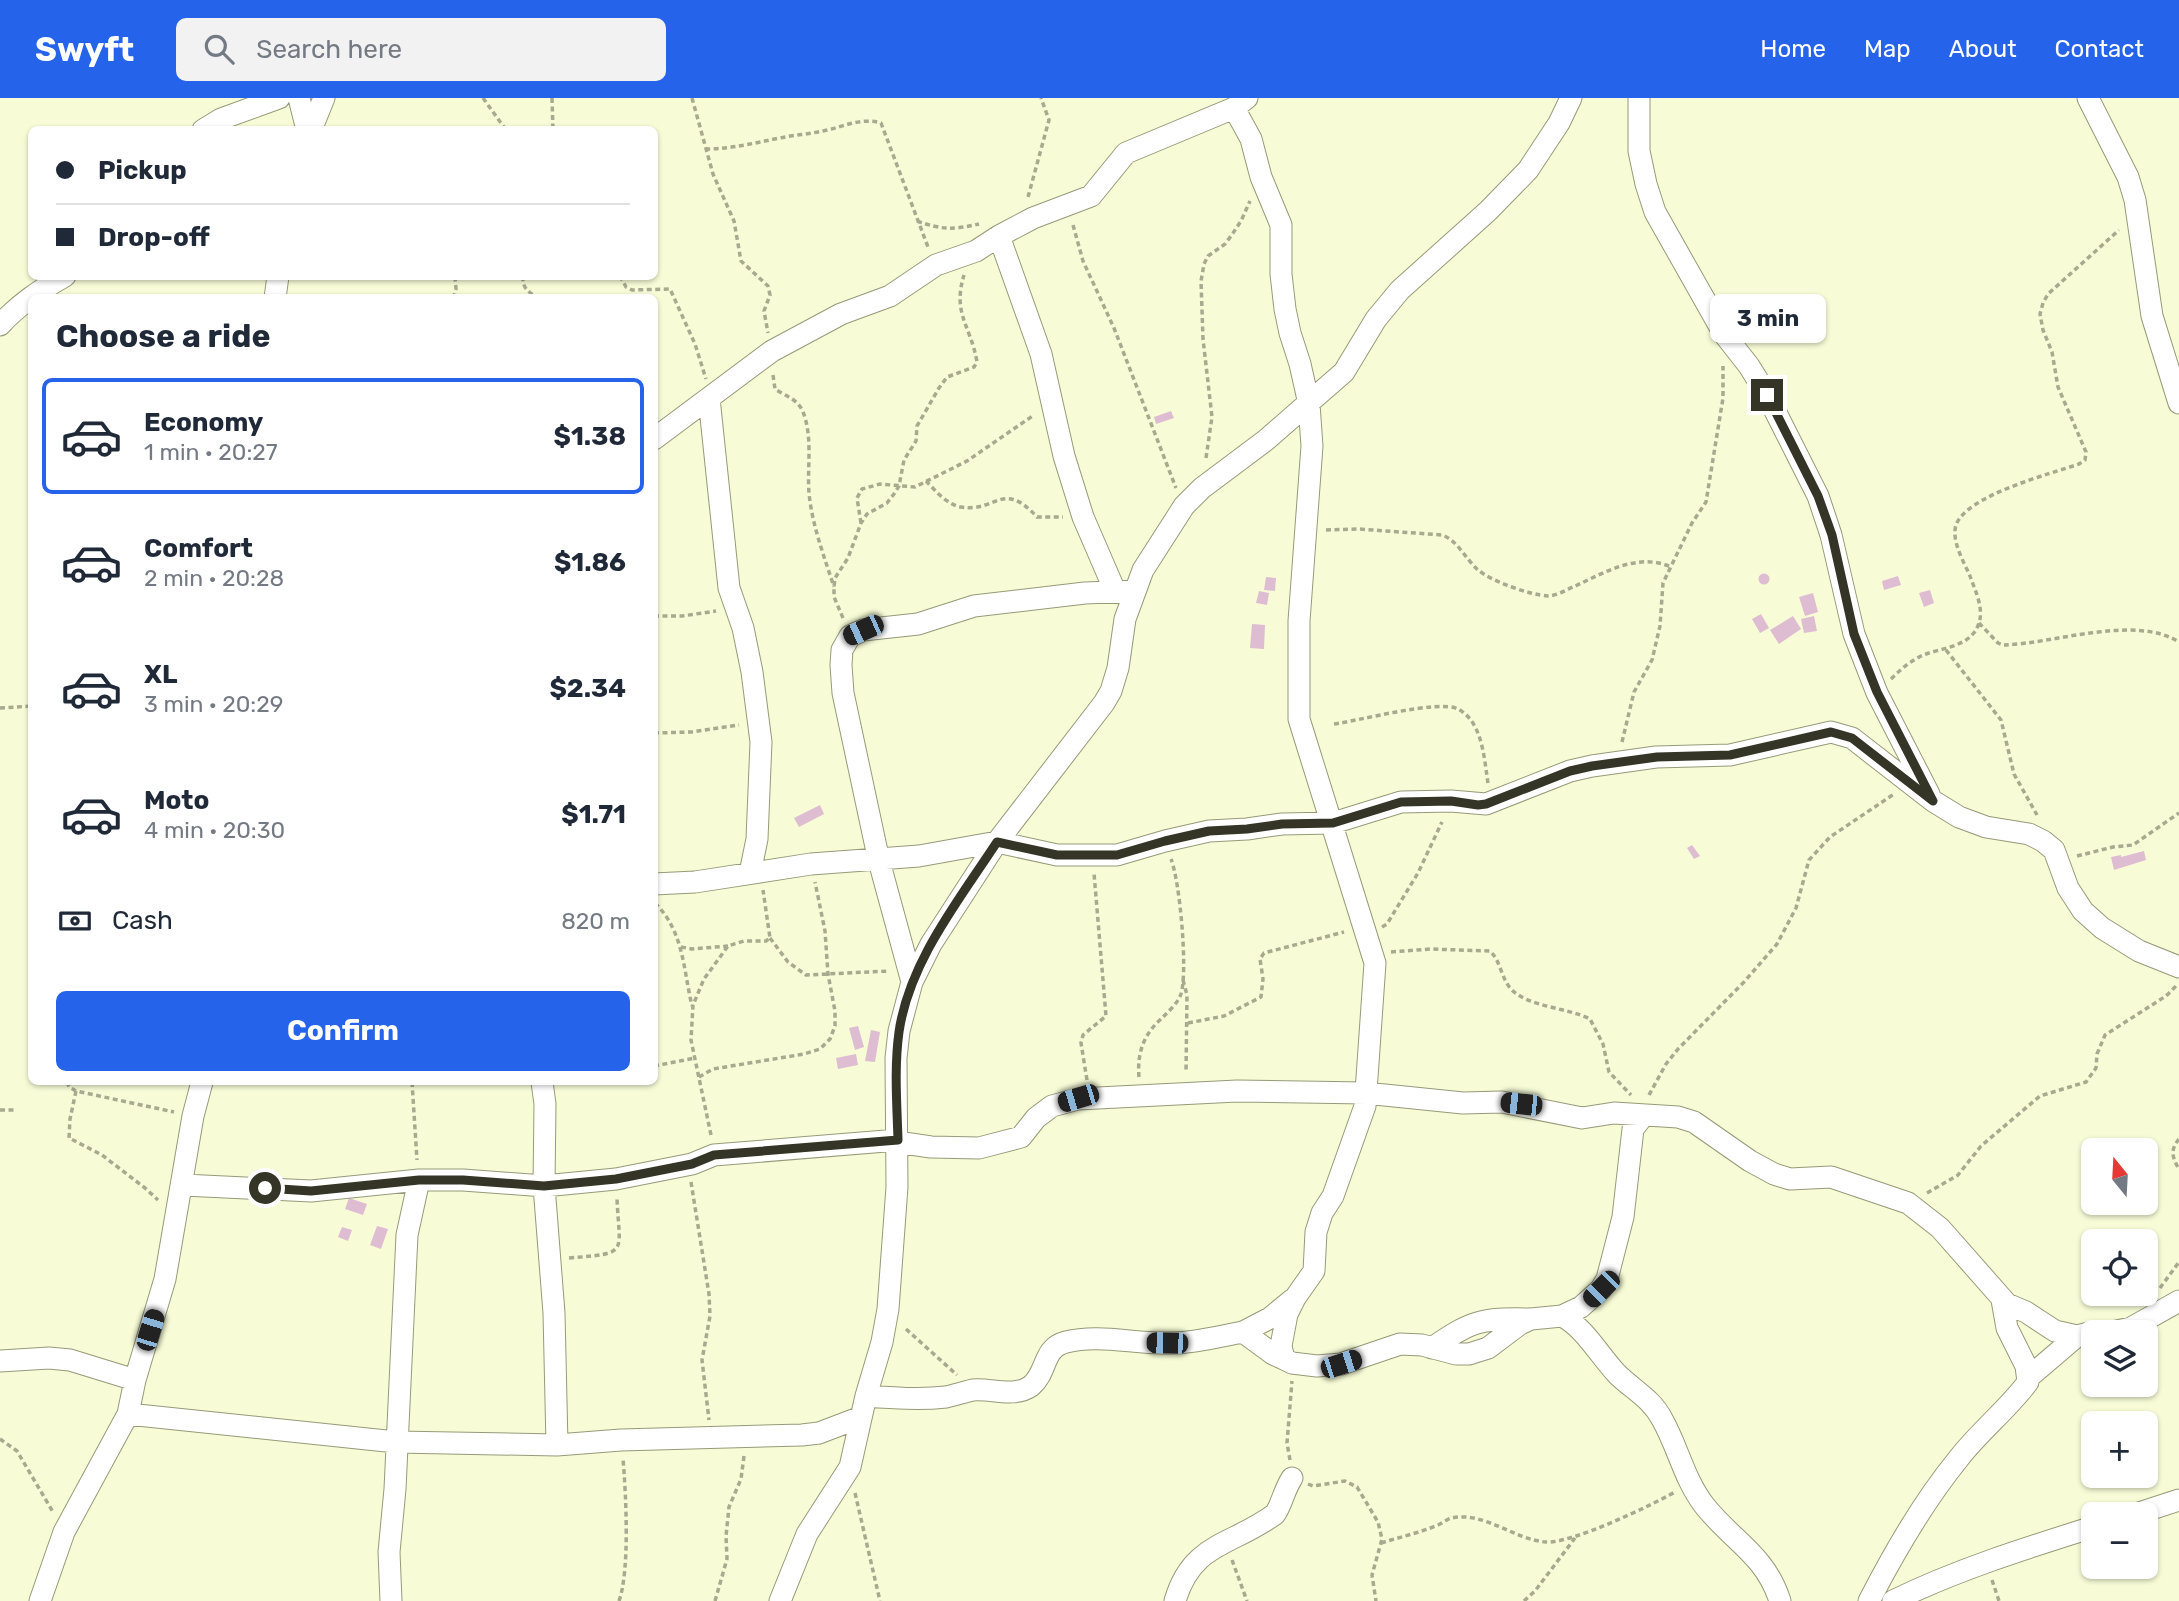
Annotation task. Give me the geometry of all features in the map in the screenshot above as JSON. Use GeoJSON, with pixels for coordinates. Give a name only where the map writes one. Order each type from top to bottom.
{"type":"FeatureCollection","features":[{"type":"Feature","properties":{"kind":"street"},"geometry":{"type":"LineString","coordinates":[[209,126],[279,98]]}},
{"type":"Feature","properties":{"kind":"street"},"geometry":{"type":"LineString","coordinates":[[299,98],[308,126]]}},
{"type":"Feature","properties":{"kind":"street"},"geometry":{"type":"LineString","coordinates":[[311,126],[324,98]]}},
{"type":"Feature","properties":{"kind":"street"},"geometry":{"type":"LineString","coordinates":[[911,976],[879,861],[843,693],[842,650],[850,636],[863,630],[918,624],[974,606],[1125,591],[1143,570],[1184,506],[1202,488],[1266,440],[1344,372],[1376,319],[1400,290],[1488,211],[1528,170],[1559,123],[1571,98]]}},
{"type":"Feature","properties":{"kind":"street"},"geometry":{"type":"LineString","coordinates":[[1639,98],[1639,151],[1655,212],[1724,334],[1767,395],[1818,496],[1832,535],[1854,634],[1877,692],[1933,801]]}},
{"type":"Feature","properties":{"kind":"street"},"geometry":{"type":"LineString","coordinates":[[2088,98],[2128,177],[2137,215],[2152,316],[2179,403]]}},
{"type":"Feature","properties":{"kind":"street"},"geometry":{"type":"LineString","coordinates":[[658,436],[772,351],[841,314],[890,296],[936,265],[976,251],[992,229],[1034,218],[1095,194],[1126,153],[1166,138],[1241,103],[1261,177],[1282,231],[1281,274],[1285,309],[1309,404],[1311,446],[1299,621],[1299,719],[1376,963],[1365,1106],[1333,1196],[1322,1213],[1316,1232],[1314,1271],[1295,1298],[1283,1327],[1281,1346],[1288,1361]]}},
{"type":"Feature","properties":{"kind":"street"},"geometry":{"type":"LineString","coordinates":[[780,1601],[807,1534],[850,1467],[866,1396],[882,1342],[888,1309],[897,1187],[896,1058],[911,976],[997,842],[1032,794],[1083,733],[1111,691],[1118,668],[1125,619],[1125,591],[1083,517],[1041,354],[992,229]]}},
{"type":"Feature","properties":{"kind":"street"},"geometry":{"type":"LineString","coordinates":[[37,294],[59,280]]}},
{"type":"Feature","properties":{"kind":"street"},"geometry":{"type":"LineString","coordinates":[[0,325],[28,299]]}},
{"type":"Feature","properties":{"kind":"street"},"geometry":{"type":"LineString","coordinates":[[709,398],[729,588],[743,628],[759,723],[760,791],[756,873]]}},
{"type":"Feature","properties":{"kind":"street"},"geometry":{"type":"LineString","coordinates":[[658,884],[695,882],[811,864],[879,861],[997,842],[1057,855],[1117,855],[1209,831],[1282,824],[1333,823],[1401,802],[1451,801],[1478,805],[1570,771],[1657,757],[1730,755],[1831,732],[1852,738],[1933,801],[1959,817],[1986,827],[2029,834],[2054,850],[2068,888],[2083,911],[2102,929],[2139,951],[2179,967]]}},
{"type":"Feature","properties":{"kind":"street"},"geometry":{"type":"LineString","coordinates":[[40,1601],[64,1532],[128,1414],[135,1380],[165,1279],[193,1116],[201,1085]]}},
{"type":"Feature","properties":{"kind":"street"},"geometry":{"type":"LineString","coordinates":[[542,1085],[545,1104],[544,1186],[554,1313],[557,1445]]}},
{"type":"Feature","properties":{"kind":"street"},"geometry":{"type":"LineString","coordinates":[[183,1185],[311,1191],[419,1180],[463,1180],[544,1186],[616,1179],[692,1164],[714,1155],[898,1141],[958,1149],[998,1144],[1021,1137],[1036,1118],[1052,1106],[1078,1098],[1237,1091],[1365,1093],[1464,1103],[1521,1104],[1582,1118],[1608,1114],[1665,1117],[1694,1122],[1750,1161],[1774,1174],[1790,1179],[1831,1177],[1908,1203],[1940,1228],[2002,1300],[2055,1331],[2081,1334]]}},
{"type":"Feature","properties":{"kind":"street"},"geometry":{"type":"LineString","coordinates":[[1432,1348],[1472,1323],[1562,1316],[1591,1300],[1601,1289],[1607,1279],[1623,1217],[1637,1116]]}},
{"type":"Feature","properties":{"kind":"street"},"geometry":{"type":"LineString","coordinates":[[391,1601],[389,1552],[395,1489],[407,1235],[419,1180]]}},
{"type":"Feature","properties":{"kind":"street"},"geometry":{"type":"LineString","coordinates":[[866,1396],[911,1399],[974,1390],[1023,1390],[1031,1386],[1041,1374],[1051,1350],[1068,1341],[1101,1339],[1167,1343],[1242,1332],[1270,1318],[1295,1298]]}},
{"type":"Feature","properties":{"kind":"street"},"geometry":{"type":"LineString","coordinates":[[2002,1300],[2007,1328],[2029,1377]]}},
{"type":"Feature","properties":{"kind":"street"},"geometry":{"type":"LineString","coordinates":[[2145,1320],[2179,1301]]}},
{"type":"Feature","properties":{"kind":"street"},"geometry":{"type":"LineString","coordinates":[[1562,1316],[1577,1326],[1616,1374],[1653,1404],[1670,1434],[1689,1484],[1705,1507],[1760,1561],[1775,1585],[1780,1601]]}},
{"type":"Feature","properties":{"kind":"street"},"geometry":{"type":"LineString","coordinates":[[1242,1332],[1288,1361],[1317,1366],[1341,1364],[1400,1344],[1456,1354],[1478,1352],[1531,1319]]}},
{"type":"Feature","properties":{"kind":"street"},"geometry":{"type":"LineString","coordinates":[[1869,1601],[1908,1530],[1961,1455],[2023,1388],[2029,1377],[2081,1337]]}},
{"type":"Feature","properties":{"kind":"street"},"geometry":{"type":"LineString","coordinates":[[0,1362],[49,1358],[70,1360],[135,1380]]}},
{"type":"Feature","properties":{"kind":"street"},"geometry":{"type":"LineString","coordinates":[[128,1414],[396,1441],[557,1445],[819,1433],[861,1418]]}},
{"type":"Feature","properties":{"kind":"street"},"geometry":{"type":"LineString","coordinates":[[1175,1601],[1180,1585],[1195,1561],[1275,1514],[1292,1478]]}},
{"type":"Feature","properties":{"kind":"street"},"geometry":{"type":"LineString","coordinates":[[2158,1507],[2179,1500]]}},
{"type":"Feature","properties":{"kind":"street"},"geometry":{"type":"LineString","coordinates":[[1893,1601],[2031,1546],[2081,1531]]}},
{"type":"Feature","properties":{"kind":"path"},"geometry":{"type":"LineString","coordinates":[[483,98],[503,126]]}},
{"type":"Feature","properties":{"kind":"path"},"geometry":{"type":"LineString","coordinates":[[552,98],[553,126]]}},
{"type":"Feature","properties":{"kind":"path"},"geometry":{"type":"LineString","coordinates":[[692,98],[713,174],[734,222],[741,261],[768,286],[770,295],[764,311],[772,351],[775,389],[796,401],[807,426],[809,493],[813,520],[834,587]]}},
{"type":"Feature","properties":{"kind":"path"},"geometry":{"type":"LineString","coordinates":[[1026,203],[1049,120],[1041,98]]}},
{"type":"Feature","properties":{"kind":"path"},"geometry":{"type":"LineString","coordinates":[[705,149],[730,149],[872,120],[881,123],[936,265]]}},
{"type":"Feature","properties":{"kind":"path"},"geometry":{"type":"LineString","coordinates":[[1202,488],[1212,417],[1203,339],[1201,281],[1204,264],[1208,256],[1231,236],[1261,177]]}},
{"type":"Feature","properties":{"kind":"path"},"geometry":{"type":"LineString","coordinates":[[1074,203],[1073,231],[1083,261],[1114,328],[1184,506]]}},
{"type":"Feature","properties":{"kind":"path"},"geometry":{"type":"LineString","coordinates":[[1877,692],[1901,668],[1917,658],[1955,647],[1969,638],[1979,623],[1979,599],[1956,543],[1956,527],[1964,514],[1978,503],[2021,483],[2085,460],[2086,452],[2058,387],[2052,352],[2040,314],[2048,294],[2137,215]]}},
{"type":"Feature","properties":{"kind":"path"},"geometry":{"type":"LineString","coordinates":[[917,221],[952,230],[992,229]]}},
{"type":"Feature","properties":{"kind":"path"},"geometry":{"type":"LineString","coordinates":[[850,636],[834,597],[834,587],[835,578],[848,558],[860,523],[867,514],[887,503],[899,486],[904,460],[915,441],[917,426],[939,388],[947,377],[974,367],[977,362],[973,341],[960,310],[958,294],[976,251]]}},
{"type":"Feature","properties":{"kind":"path"},"geometry":{"type":"LineString","coordinates":[[522,280],[522,284],[532,294]]}},
{"type":"Feature","properties":{"kind":"path"},"geometry":{"type":"LineString","coordinates":[[622,280],[626,287],[632,290],[666,288],[673,293],[695,344],[709,398]]}},
{"type":"Feature","properties":{"kind":"path"},"geometry":{"type":"LineString","coordinates":[[1616,764],[1634,692],[1652,660],[1660,626],[1663,583],[1692,523],[1706,502],[1723,398],[1724,334]]}},
{"type":"Feature","properties":{"kind":"path"},"geometry":{"type":"LineString","coordinates":[[860,523],[857,498],[862,489],[880,484],[915,487],[967,461],[1025,423],[1051,400]]}},
{"type":"Feature","properties":{"kind":"path"},"geometry":{"type":"LineString","coordinates":[[926,481],[952,504],[962,508],[1001,498],[1015,499],[1028,506],[1037,517],[1083,517]]}},
{"type":"Feature","properties":{"kind":"path"},"geometry":{"type":"LineString","coordinates":[[1307,531],[1359,529],[1442,534],[1453,541],[1479,571],[1523,590],[1549,596],[1630,563],[1645,560],[1671,567]]}},
{"type":"Feature","properties":{"kind":"path"},"geometry":{"type":"LineString","coordinates":[[658,616],[682,616],[735,607]]}},
{"type":"Feature","properties":{"kind":"path"},"geometry":{"type":"LineString","coordinates":[[1979,623],[2003,645],[2126,629],[2167,635],[2179,642]]}},
{"type":"Feature","properties":{"kind":"path"},"geometry":{"type":"LineString","coordinates":[[1945,649],[2001,720],[2014,774],[2039,817]]}},
{"type":"Feature","properties":{"kind":"path"},"geometry":{"type":"LineString","coordinates":[[0,708],[28,706]]}},
{"type":"Feature","properties":{"kind":"path"},"geometry":{"type":"LineString","coordinates":[[1334,724],[1437,707],[1457,708],[1466,715],[1482,744],[1491,802]]}},
{"type":"Feature","properties":{"kind":"path"},"geometry":{"type":"LineString","coordinates":[[658,733],[692,732],[759,723]]}},
{"type":"Feature","properties":{"kind":"path"},"geometry":{"type":"LineString","coordinates":[[1637,1116],[1666,1064],[1678,1049],[1777,944],[1796,908],[1808,860],[1830,837],[1910,783]]}},
{"type":"Feature","properties":{"kind":"path"},"geometry":{"type":"LineString","coordinates":[[1188,1023],[1224,1016],[1261,997],[1263,979],[1260,959],[1264,953],[1363,928],[1373,931],[1387,924],[1418,873],[1451,801]]}},
{"type":"Feature","properties":{"kind":"path"},"geometry":{"type":"LineString","coordinates":[[2054,850],[2079,856],[2133,845],[2179,813]]}},
{"type":"Feature","properties":{"kind":"path"},"geometry":{"type":"LineString","coordinates":[[1141,1096],[1138,1065],[1140,1052],[1146,1038],[1181,995],[1183,978],[1183,933],[1177,877],[1165,841]]}},
{"type":"Feature","properties":{"kind":"path"},"geometry":{"type":"LineString","coordinates":[[1089,1098],[1081,1044],[1083,1035],[1106,1016],[1092,857]]}},
{"type":"Feature","properties":{"kind":"path"},"geometry":{"type":"LineString","coordinates":[[699,1077],[713,1069],[804,1054],[820,1049],[830,1039],[835,1026],[835,1011],[828,974],[825,931],[811,864]]}},
{"type":"Feature","properties":{"kind":"path"},"geometry":{"type":"LineString","coordinates":[[756,873],[769,938],[799,972],[806,975],[911,976]]}},
{"type":"Feature","properties":{"kind":"path"},"geometry":{"type":"LineString","coordinates":[[658,907],[673,924],[681,947],[693,1011]]}},
{"type":"Feature","properties":{"kind":"path"},"geometry":{"type":"LineString","coordinates":[[681,947],[692,949],[728,946],[766,941],[769,938]]}},
{"type":"Feature","properties":{"kind":"path"},"geometry":{"type":"LineString","coordinates":[[714,1155],[691,1040],[693,1005],[704,979],[728,946]]}},
{"type":"Feature","properties":{"kind":"path"},"geometry":{"type":"LineString","coordinates":[[1372,953],[1430,949],[1490,951],[1500,972],[1516,993],[1557,1010],[1590,1019],[1603,1044],[1605,1064],[1637,1116]]}},
{"type":"Feature","properties":{"kind":"path"},"geometry":{"type":"LineString","coordinates":[[1183,978],[1188,1023],[1185,1094]]}},
{"type":"Feature","properties":{"kind":"path"},"geometry":{"type":"LineString","coordinates":[[1908,1203],[1958,1175],[1981,1146],[2040,1096],[2086,1082],[2096,1068],[2097,1054],[2105,1035],[2166,996],[2179,984]]}},
{"type":"Feature","properties":{"kind":"path"},"geometry":{"type":"LineString","coordinates":[[658,1065],[695,1058]]}},
{"type":"Feature","properties":{"kind":"path"},"geometry":{"type":"LineString","coordinates":[[68,1085],[76,1091],[193,1116]]}},
{"type":"Feature","properties":{"kind":"path"},"geometry":{"type":"LineString","coordinates":[[412,1085],[419,1180]]}},
{"type":"Feature","properties":{"kind":"path"},"geometry":{"type":"LineString","coordinates":[[76,1091],[69,1138],[102,1156],[145,1188],[177,1219]]}},
{"type":"Feature","properties":{"kind":"path"},"geometry":{"type":"LineString","coordinates":[[0,1110],[15,1110]]}},
{"type":"Feature","properties":{"kind":"path"},"geometry":{"type":"LineString","coordinates":[[1637,1116],[1665,1117]]}},
{"type":"Feature","properties":{"kind":"path"},"geometry":{"type":"LineString","coordinates":[[2179,1139],[2172,1149],[2179,1169]]}},
{"type":"Feature","properties":{"kind":"path"},"geometry":{"type":"LineString","coordinates":[[692,1164],[691,1183],[709,1294],[710,1316],[702,1360],[711,1436]]}},
{"type":"Feature","properties":{"kind":"path"},"geometry":{"type":"LineString","coordinates":[[550,1259],[606,1255],[616,1249],[620,1239],[616,1179]]}},
{"type":"Feature","properties":{"kind":"path"},"geometry":{"type":"LineString","coordinates":[[888,1309],[907,1330],[974,1390]]}},
{"type":"Feature","properties":{"kind":"path"},"geometry":{"type":"LineString","coordinates":[[1288,1361],[1292,1397],[1287,1443],[1292,1478],[1313,1486],[1345,1481],[1357,1487],[1378,1522],[1382,1539],[1372,1575],[1376,1601]]}},
{"type":"Feature","properties":{"kind":"path"},"geometry":{"type":"LineString","coordinates":[[715,1601],[727,1559],[729,1507],[741,1479],[747,1437]]}},
{"type":"Feature","properties":{"kind":"path"},"geometry":{"type":"LineString","coordinates":[[0,1439],[17,1451],[64,1532]]}},
{"type":"Feature","properties":{"kind":"path"},"geometry":{"type":"LineString","coordinates":[[619,1601],[625,1562],[626,1488],[621,1440]]}},
{"type":"Feature","properties":{"kind":"path"},"geometry":{"type":"LineString","coordinates":[[850,1467],[880,1601]]}},
{"type":"Feature","properties":{"kind":"path"},"geometry":{"type":"LineString","coordinates":[[1381,1542],[1439,1525],[1451,1518],[1482,1521],[1545,1542],[1576,1537],[1652,1505],[1689,1484]]}},
{"type":"Feature","properties":{"kind":"path"},"geometry":{"type":"LineString","coordinates":[[1524,1601],[1535,1591],[1576,1537]]}},
{"type":"Feature","properties":{"kind":"path"},"geometry":{"type":"LineString","coordinates":[[1225,1542],[1247,1601]]}},
{"type":"Feature","properties":{"kind":"building"},"geometry":{"type":"Polygon","coordinates":[[[1171,411],[1174,418],[1156,424],[1154,417],[1171,411]]]}},
{"type":"Feature","properties":{"kind":"building"},"geometry":{"type":"Polygon","coordinates":[[[1764,574],[1768,575],[1768,583],[1764,584],[1760,583],[1759,579],[1760,575],[1764,574]]]}},
{"type":"Feature","properties":{"kind":"building"},"geometry":{"type":"Polygon","coordinates":[[[1898,576],[1901,585],[1884,590],[1882,581],[1898,576]]]}},
{"type":"Feature","properties":{"kind":"building"},"geometry":{"type":"Polygon","coordinates":[[[1266,577],[1276,578],[1275,591],[1264,590],[1266,577]]]}},
{"type":"Feature","properties":{"kind":"building"},"geometry":{"type":"Polygon","coordinates":[[[1930,590],[1934,603],[1924,607],[1919,593],[1930,590]]]}},
{"type":"Feature","properties":{"kind":"building"},"geometry":{"type":"Polygon","coordinates":[[[1259,591],[1269,593],[1267,605],[1256,603],[1259,591]]]}},
{"type":"Feature","properties":{"kind":"building"},"geometry":{"type":"Polygon","coordinates":[[[1813,593],[1818,612],[1805,616],[1799,597],[1813,593]]]}},
{"type":"Feature","properties":{"kind":"building"},"geometry":{"type":"Polygon","coordinates":[[[1761,614],[1769,628],[1760,633],[1752,619],[1761,614]]]}},
{"type":"Feature","properties":{"kind":"building"},"geometry":{"type":"Polygon","coordinates":[[[1793,616],[1801,629],[1779,644],[1770,630],[1793,616]]]}},
{"type":"Feature","properties":{"kind":"building"},"geometry":{"type":"Polygon","coordinates":[[[1814,616],[1817,631],[1804,633],[1801,619],[1814,616]]]}},
{"type":"Feature","properties":{"kind":"building"},"geometry":{"type":"Polygon","coordinates":[[[1252,624],[1265,625],[1264,649],[1250,648],[1252,624]]]}},
{"type":"Feature","properties":{"kind":"building"},"geometry":{"type":"Polygon","coordinates":[[[820,805],[824,814],[799,827],[794,818],[820,805]]]}},
{"type":"Feature","properties":{"kind":"building"},"geometry":{"type":"Polygon","coordinates":[[[1692,845],[1700,856],[1694,859],[1687,848],[1692,845]]]}},
{"type":"Feature","properties":{"kind":"building"},"geometry":{"type":"Polygon","coordinates":[[[2144,851],[2146,860],[2114,870],[2111,857],[2144,851]]]}},
{"type":"Feature","properties":{"kind":"building"},"geometry":{"type":"Polygon","coordinates":[[[858,1026],[864,1047],[855,1050],[849,1028],[858,1026]]]}},
{"type":"Feature","properties":{"kind":"building"},"geometry":{"type":"Polygon","coordinates":[[[871,1030],[880,1032],[875,1062],[865,1061],[871,1030]]]}},
{"type":"Feature","properties":{"kind":"building"},"geometry":{"type":"Polygon","coordinates":[[[856,1054],[858,1065],[838,1069],[836,1058],[856,1054]]]}},
{"type":"Feature","properties":{"kind":"building"},"geometry":{"type":"Polygon","coordinates":[[[349,1198],[367,1204],[363,1215],[345,1209],[349,1198]]]}},
{"type":"Feature","properties":{"kind":"building"},"geometry":{"type":"Polygon","coordinates":[[[377,1226],[388,1229],[381,1249],[370,1245],[377,1226]]]}},
{"type":"Feature","properties":{"kind":"building"},"geometry":{"type":"Polygon","coordinates":[[[342,1227],[352,1230],[348,1241],[338,1237],[342,1227]]]}},
{"type":"Feature","properties":{"kind":"route"},"geometry":{"type":"LineString","coordinates":[[265,1188],[311,1191],[419,1180],[463,1180],[544,1186],[616,1179],[692,1164],[714,1155],[898,1140],[896,1058],[902,1015],[912,982],[931,944],[997,842],[1057,855],[1117,855],[1209,831],[1307,822],[1333,823],[1401,802],[1451,801],[1486,804],[1570,771],[1592,766],[1657,757],[1730,755],[1831,732],[1852,738],[1933,801],[1877,692],[1854,634],[1832,535],[1818,496],[1767,395]]}}]}
